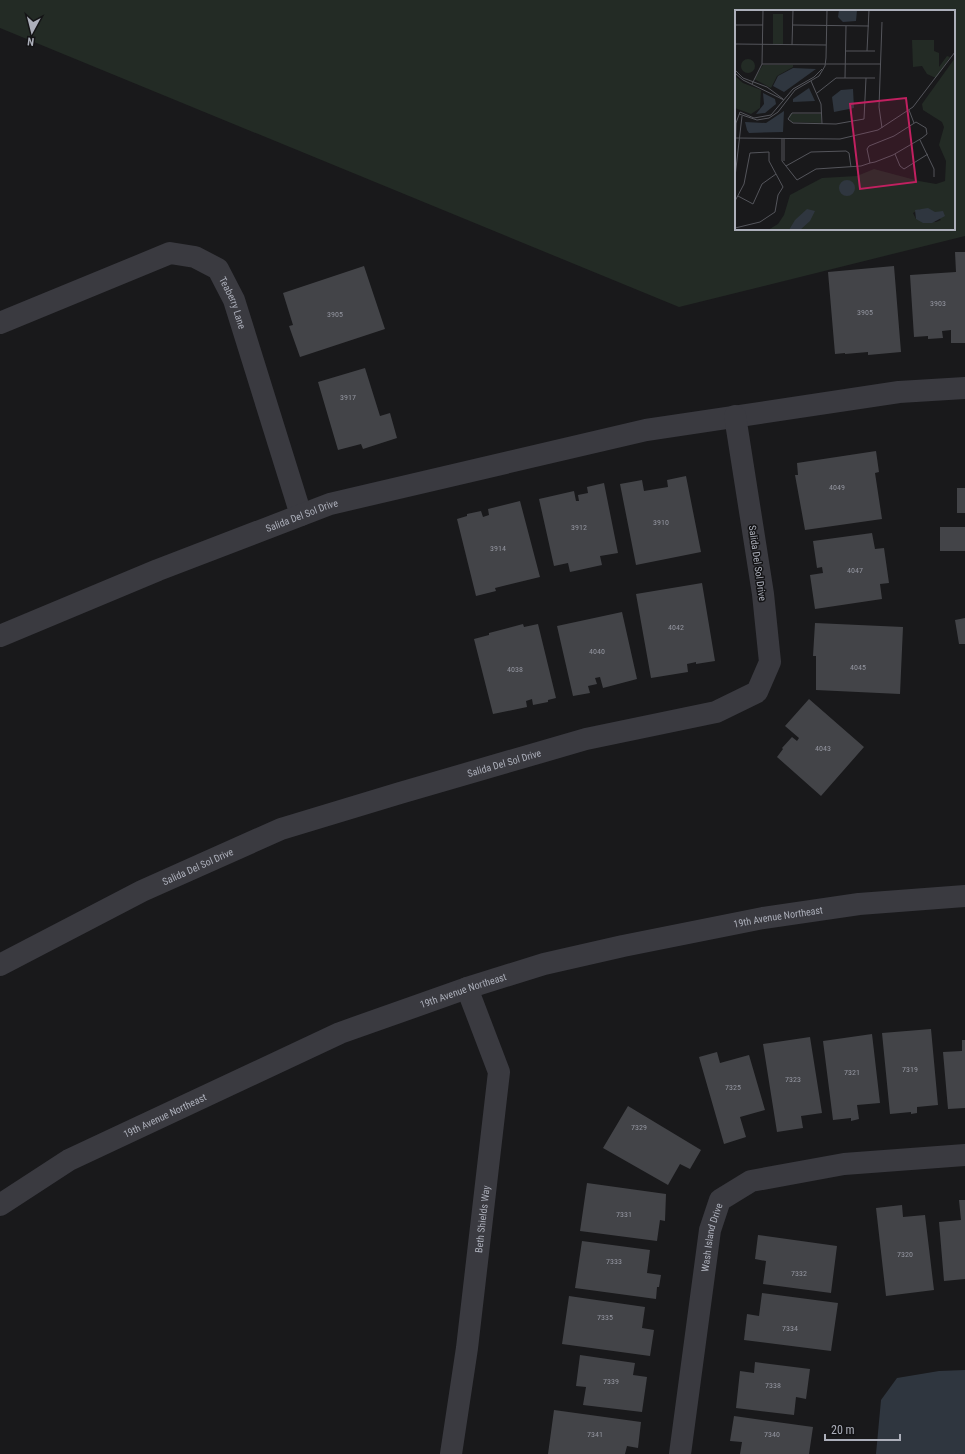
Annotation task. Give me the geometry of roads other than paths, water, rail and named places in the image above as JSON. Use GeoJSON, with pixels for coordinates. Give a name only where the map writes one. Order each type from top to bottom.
{"type":"FeatureCollection","features":[{"type":"Feature","properties":{"kind":"street","name":"Teaberry Lane"},"geometry":{"type":"LineString","coordinates":[[0,323],[170,253],[194,257],[218,269],[234,300],[302,515]]}},
{"type":"Feature","properties":{"kind":"street","name":"Salida Del Sol Drive"},"geometry":{"type":"LineString","coordinates":[[0,636],[158,570],[330,504],[646,430],[899,392],[965,388]]}},
{"type":"Feature","properties":{"kind":"street","name":"Salida Del Sol Drive"},"geometry":{"type":"LineString","coordinates":[[0,964],[142,891],[282,829],[586,739],[716,712],[757,692],[770,662],[762,594],[735,416]]}},
{"type":"Feature","properties":{"kind":"street","name":"19th Avenue Northeast"},"geometry":{"type":"LineString","coordinates":[[0,1205],[69,1160],[333,1036],[467,988],[544,964],[623,946],[763,918],[859,904],[965,896]]}},
{"type":"Feature","properties":{"kind":"street","name":"Beth Shields Way"},"geometry":{"type":"LineString","coordinates":[[452,1454],[499,1072],[467,988]]}},
{"type":"Feature","properties":{"kind":"street","name":"Wash Island Drive"},"geometry":{"type":"LineString","coordinates":[[680,1454],[710,1230],[720,1200],[751,1181],[844,1164],[965,1155]]}}]}
